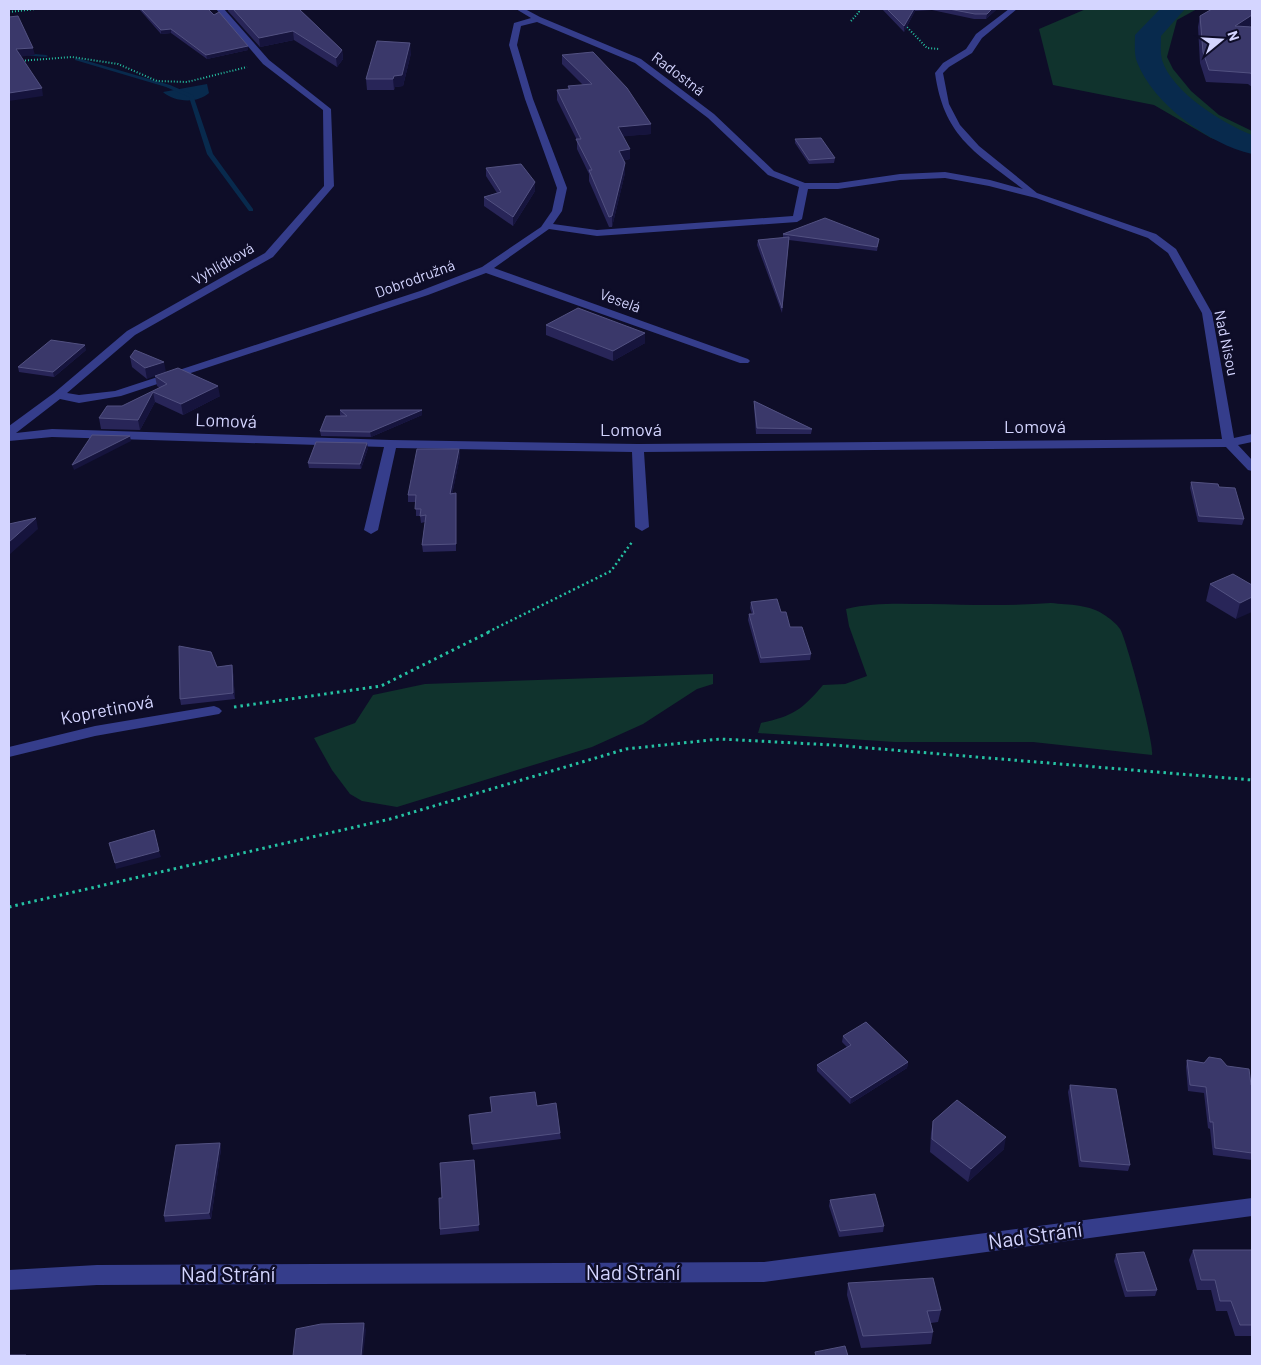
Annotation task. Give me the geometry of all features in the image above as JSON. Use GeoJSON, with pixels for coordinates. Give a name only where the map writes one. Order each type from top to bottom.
{"type":"FeatureCollection","features":[{"type":"Feature","properties":{"kind":"street","name":"Vyhlídková"},"geometry":{"type":"LineString","coordinates":[[9,432],[58,395],[131,334],[269,255],[329,186],[327,108],[266,62],[220,9]]}},
{"type":"Feature","properties":{"kind":"street","name":"Radostná"},"geometry":{"type":"LineString","coordinates":[[520,9],[537,19],[638,61],[711,116],[771,173],[804,186]]}},
{"type":"Feature","properties":{"kind":"street","name":"Nad Nisou"},"geometry":{"type":"LineString","coordinates":[[1013,9],[979,36],[969,51],[946,65],[939,73],[941,89],[949,114],[975,147],[1038,196]]}},
{"type":"Feature","properties":{"kind":"street","name":"Dobrodružná"},"geometry":{"type":"LineString","coordinates":[[58,395],[79,399],[117,394],[424,294],[486,269],[546,226],[557,211],[562,188],[529,99],[513,45],[517,25],[537,19]]}},
{"type":"Feature","properties":{"kind":"street","name":"Nad Nisou"},"geometry":{"type":"LineString","coordinates":[[804,186],[838,186],[900,177],[945,175],[990,183],[1038,196],[1152,236],[1172,251],[1207,313],[1230,444]]}},
{"type":"Feature","properties":{"kind":"street"},"geometry":{"type":"LineString","coordinates":[[546,226],[597,233],[797,219],[804,186]]}},
{"type":"Feature","properties":{"kind":"street","name":"Veselá"},"geometry":{"type":"LineString","coordinates":[[486,269],[744,361]]}},
{"type":"Feature","properties":{"kind":"street","name":"Lomová"},"geometry":{"type":"LineString","coordinates":[[9,437],[52,433],[391,444],[638,448],[1230,444],[1252,438]]}},
{"type":"Feature","properties":{"kind":"street"},"geometry":{"type":"LineString","coordinates":[[371,530],[391,444]]}},
{"type":"Feature","properties":{"kind":"street"},"geometry":{"type":"LineString","coordinates":[[1230,444],[1252,467]]}},
{"type":"Feature","properties":{"kind":"street"},"geometry":{"type":"LineString","coordinates":[[638,448],[642,527]]}},
{"type":"Feature","properties":{"kind":"street","name":"Kopretinová"},"geometry":{"type":"LineString","coordinates":[[9,752],[96,731],[214,710]]}},
{"type":"Feature","properties":{"kind":"street","name":"Nad Strání"},"geometry":{"type":"LineString","coordinates":[[9,1280],[97,1275],[764,1272],[1252,1207]]}},
{"type":"Feature","properties":{"kind":"path"},"geometry":{"type":"LineString","coordinates":[[9,12],[36,9]]}},
{"type":"Feature","properties":{"kind":"path"},"geometry":{"type":"LineString","coordinates":[[851,21],[859,12],[858,9]]}},
{"type":"Feature","properties":{"kind":"path"},"geometry":{"type":"LineString","coordinates":[[905,25],[928,48],[969,51]]}},
{"type":"Feature","properties":{"kind":"path"},"geometry":{"type":"LineString","coordinates":[[18,61],[72,57],[118,64],[157,81],[187,82],[266,62]]}},
{"type":"Feature","properties":{"kind":"path"},"geometry":{"type":"LineString","coordinates":[[214,710],[381,686],[611,571],[642,527]]}},
{"type":"Feature","properties":{"kind":"path"},"geometry":{"type":"LineString","coordinates":[[9,907],[390,819],[626,749],[720,739],[833,745],[1252,780]]}},
{"type":"Feature","properties":{"kind":"green space"},"geometry":{"type":"Polygon","coordinates":[[[1086,9],[1197,9],[1177,20],[1167,57],[1173,69],[1191,91],[1219,115],[1252,131],[1252,152],[1211,138],[1154,105],[1053,85],[1039,29],[1086,9]]]}},
{"type":"Feature","properties":{"kind":"green space"},"geometry":{"type":"Polygon","coordinates":[[[1051,603],[1093,609],[1106,616],[1120,629],[1139,692],[1149,732],[1152,755],[1033,742],[895,742],[758,733],[761,723],[781,718],[796,711],[823,685],[845,684],[867,676],[849,626],[846,609],[888,604],[1021,605],[1051,603]]]}},
{"type":"Feature","properties":{"kind":"green space"},"geometry":{"type":"Polygon","coordinates":[[[713,674],[713,684],[697,689],[643,724],[592,747],[397,807],[362,801],[350,794],[332,770],[314,738],[355,723],[373,695],[425,684],[713,674]]]}},
{"type":"Feature","properties":{"kind":"water"},"geometry":{"type":"Polygon","coordinates":[[[207,84],[209,93],[198,99],[179,100],[163,92],[207,84]]]}},
{"type":"Feature","properties":{"kind":"building"},"geometry":{"type":"Polygon","coordinates":[[[141,9],[208,9],[214,15],[219,12],[248,46],[206,55],[171,29],[161,30],[141,9]]]}},
{"type":"Feature","properties":{"kind":"building"},"geometry":{"type":"Polygon","coordinates":[[[233,9],[299,9],[342,50],[336,58],[293,31],[259,38],[233,9]]]}},
{"type":"Feature","properties":{"kind":"building"},"geometry":{"type":"Polygon","coordinates":[[[887,9],[914,9],[904,26],[887,9]]]}},
{"type":"Feature","properties":{"kind":"building"},"geometry":{"type":"Polygon","coordinates":[[[949,9],[992,9],[987,14],[975,14],[949,9]]]}},
{"type":"Feature","properties":{"kind":"building"},"geometry":{"type":"Polygon","coordinates":[[[1212,9],[1252,9],[1252,15],[1235,26],[1252,27],[1252,74],[1209,70],[1203,52],[1200,16],[1212,9]]]}},
{"type":"Feature","properties":{"kind":"building"},"geometry":{"type":"Polygon","coordinates":[[[18,16],[33,48],[16,49],[42,88],[9,93],[9,17],[18,16]]]}},
{"type":"Feature","properties":{"kind":"building"},"geometry":{"type":"Polygon","coordinates":[[[377,41],[410,43],[402,75],[394,76],[393,79],[366,79],[377,41]]]}},
{"type":"Feature","properties":{"kind":"building"},"geometry":{"type":"Polygon","coordinates":[[[593,52],[627,88],[651,124],[618,127],[630,149],[619,151],[625,163],[612,216],[609,217],[589,170],[592,170],[576,139],[581,139],[557,90],[570,89],[568,86],[592,84],[562,55],[593,52]]]}},
{"type":"Feature","properties":{"kind":"building"},"geometry":{"type":"Polygon","coordinates":[[[821,138],[835,158],[809,160],[795,139],[821,138]]]}},
{"type":"Feature","properties":{"kind":"building"},"geometry":{"type":"Polygon","coordinates":[[[521,164],[535,182],[513,217],[484,197],[501,192],[486,168],[521,164]]]}},
{"type":"Feature","properties":{"kind":"building"},"geometry":{"type":"Polygon","coordinates":[[[825,218],[879,239],[877,247],[783,234],[825,218]]]}},
{"type":"Feature","properties":{"kind":"building"},"geometry":{"type":"Polygon","coordinates":[[[789,237],[782,308],[758,240],[789,237]]]}},
{"type":"Feature","properties":{"kind":"building"},"geometry":{"type":"Polygon","coordinates":[[[578,308],[645,333],[613,351],[546,325],[578,308]]]}},
{"type":"Feature","properties":{"kind":"building"},"geometry":{"type":"Polygon","coordinates":[[[51,340],[85,345],[53,372],[18,367],[51,340]]]}},
{"type":"Feature","properties":{"kind":"building"},"geometry":{"type":"Polygon","coordinates":[[[135,350],[164,362],[145,368],[130,357],[135,350]]]}},
{"type":"Feature","properties":{"kind":"building"},"geometry":{"type":"Polygon","coordinates":[[[178,368],[218,386],[181,404],[153,392],[138,420],[99,418],[107,406],[122,406],[167,384],[155,376],[178,368]]]}},
{"type":"Feature","properties":{"kind":"building"},"geometry":{"type":"Polygon","coordinates":[[[754,401],[812,429],[757,428],[754,401]]]}},
{"type":"Feature","properties":{"kind":"building"},"geometry":{"type":"Polygon","coordinates":[[[340,410],[422,410],[370,432],[320,431],[326,416],[347,416],[340,410]]]}},
{"type":"Feature","properties":{"kind":"building"},"geometry":{"type":"Polygon","coordinates":[[[92,435],[130,436],[72,465],[92,435]]]}},
{"type":"Feature","properties":{"kind":"building"},"geometry":{"type":"Polygon","coordinates":[[[316,442],[367,443],[360,464],[308,463],[316,442]]]}},
{"type":"Feature","properties":{"kind":"building"},"geometry":{"type":"Polygon","coordinates":[[[417,449],[459,449],[450,494],[456,493],[456,544],[422,545],[426,515],[420,516],[421,509],[415,509],[416,495],[408,495],[417,449]]]}},
{"type":"Feature","properties":{"kind":"building"},"geometry":{"type":"Polygon","coordinates":[[[1191,482],[1218,484],[1219,487],[1235,488],[1244,519],[1199,516],[1191,482]]]}},
{"type":"Feature","properties":{"kind":"building"},"geometry":{"type":"Polygon","coordinates":[[[36,518],[9,542],[9,524],[36,518]]]}},
{"type":"Feature","properties":{"kind":"building"},"geometry":{"type":"Polygon","coordinates":[[[1233,574],[1252,585],[1252,597],[1240,603],[1210,584],[1233,574]]]}},
{"type":"Feature","properties":{"kind":"building"},"geometry":{"type":"Polygon","coordinates":[[[777,599],[781,612],[786,612],[790,627],[802,627],[811,654],[761,658],[749,614],[754,614],[751,602],[777,599]]]}},
{"type":"Feature","properties":{"kind":"building"},"geometry":{"type":"Polygon","coordinates":[[[179,646],[211,652],[217,667],[232,665],[233,693],[180,699],[179,646]]]}},
{"type":"Feature","properties":{"kind":"building"},"geometry":{"type":"Polygon","coordinates":[[[154,830],[159,851],[115,863],[109,843],[154,830]]]}},
{"type":"Feature","properties":{"kind":"building"},"geometry":{"type":"Polygon","coordinates":[[[866,1022],[908,1062],[851,1098],[817,1065],[851,1045],[843,1036],[866,1022]]]}},
{"type":"Feature","properties":{"kind":"building"},"geometry":{"type":"Polygon","coordinates":[[[1209,1057],[1221,1059],[1227,1066],[1249,1069],[1252,1085],[1252,1153],[1215,1148],[1213,1122],[1210,1122],[1206,1087],[1190,1085],[1187,1060],[1204,1063],[1209,1057]]]}},
{"type":"Feature","properties":{"kind":"building"},"geometry":{"type":"Polygon","coordinates":[[[1070,1085],[1116,1089],[1130,1165],[1081,1161],[1070,1085]]]}},
{"type":"Feature","properties":{"kind":"building"},"geometry":{"type":"Polygon","coordinates":[[[535,1092],[537,1106],[556,1103],[560,1133],[472,1144],[469,1115],[492,1112],[490,1097],[535,1092]]]}},
{"type":"Feature","properties":{"kind":"building"},"geometry":{"type":"Polygon","coordinates":[[[957,1100],[1006,1137],[971,1169],[932,1139],[933,1121],[957,1100]]]}},
{"type":"Feature","properties":{"kind":"building"},"geometry":{"type":"Polygon","coordinates":[[[220,1143],[209,1213],[164,1216],[176,1145],[220,1143]]]}},
{"type":"Feature","properties":{"kind":"building"},"geometry":{"type":"Polygon","coordinates":[[[474,1160],[479,1225],[440,1229],[439,1198],[442,1198],[440,1163],[474,1160]]]}},
{"type":"Feature","properties":{"kind":"building"},"geometry":{"type":"Polygon","coordinates":[[[875,1194],[884,1226],[840,1231],[830,1200],[875,1194]]]}},
{"type":"Feature","properties":{"kind":"building"},"geometry":{"type":"Polygon","coordinates":[[[1193,1250],[1252,1250],[1252,1325],[1240,1325],[1231,1301],[1220,1301],[1215,1280],[1201,1280],[1193,1250]]]}},
{"type":"Feature","properties":{"kind":"building"},"geometry":{"type":"Polygon","coordinates":[[[1144,1252],[1157,1290],[1127,1291],[1116,1254],[1144,1252]]]}},
{"type":"Feature","properties":{"kind":"building"},"geometry":{"type":"Polygon","coordinates":[[[933,1278],[941,1310],[927,1311],[933,1332],[863,1336],[848,1283],[933,1278]]]}},
{"type":"Feature","properties":{"kind":"building"},"geometry":{"type":"Polygon","coordinates":[[[364,1323],[361,1356],[293,1356],[296,1329],[321,1324],[364,1323]]]}},
{"type":"Feature","properties":{"kind":"building"},"geometry":{"type":"Polygon","coordinates":[[[845,1346],[848,1356],[816,1356],[815,1352],[845,1346]]]}},
{"type":"Feature","properties":{"kind":"building"},"geometry":{"type":"Polygon","coordinates":[[[9,1355],[26,1355],[9,1356],[9,1355]]]}},
{"type":"Feature","properties":{"kind":"waterway"},"geometry":{"type":"LineString","coordinates":[[1173,9],[1148,35],[1149,59],[1157,75],[1179,101],[1193,112],[1223,132],[1252,145]]}},
{"type":"Feature","properties":{"kind":"waterway"},"geometry":{"type":"LineString","coordinates":[[9,53],[46,56]]}},
{"type":"Feature","properties":{"kind":"waterway"},"geometry":{"type":"LineString","coordinates":[[77,59],[168,86],[191,96],[210,154],[251,210]]}}]}
